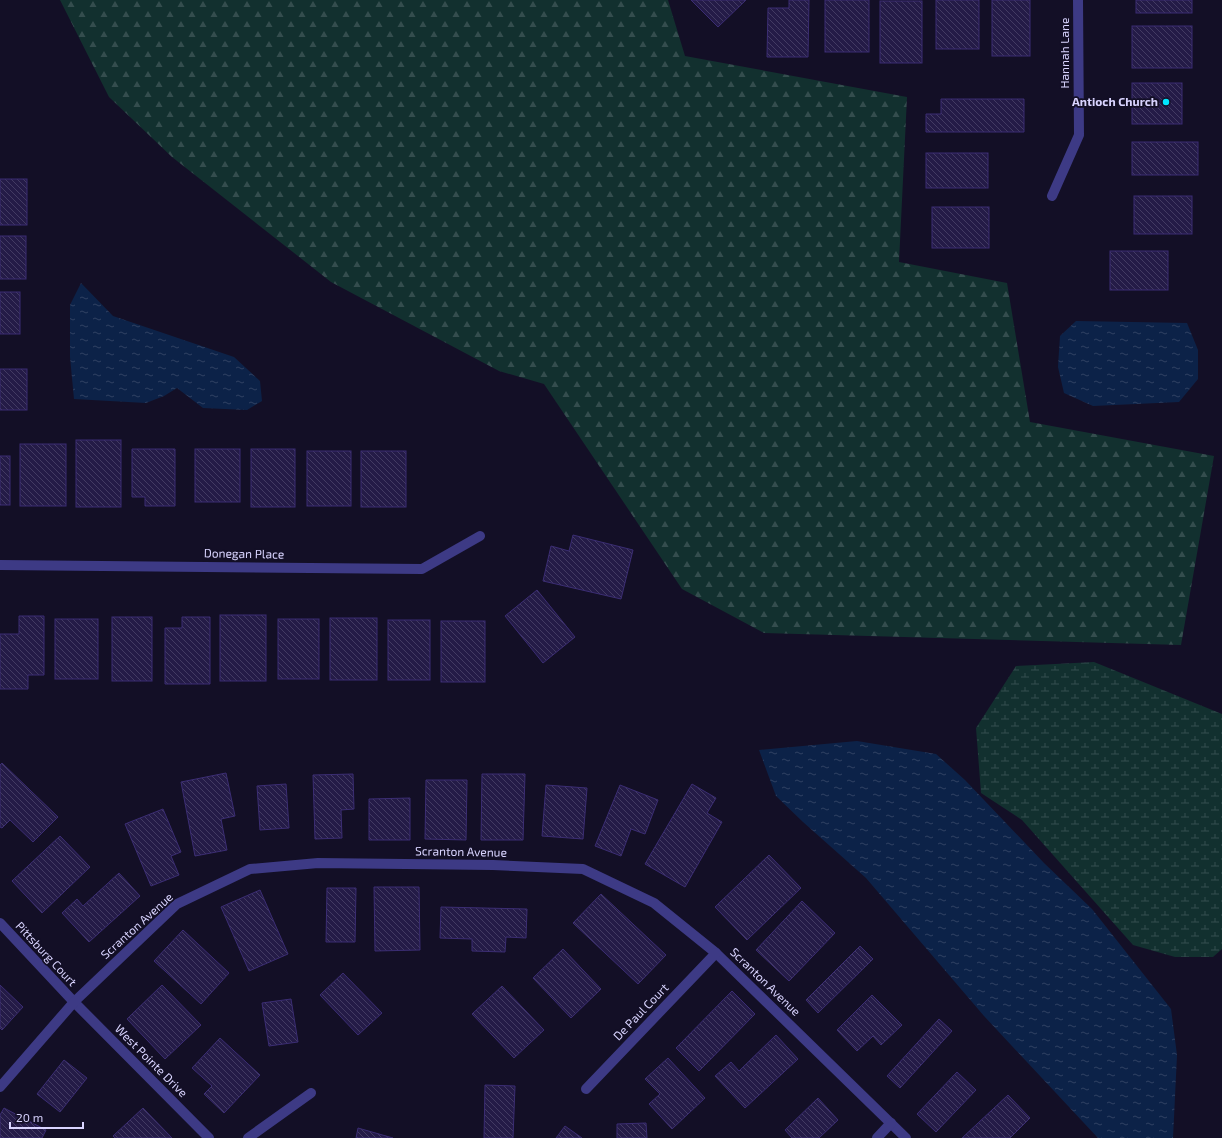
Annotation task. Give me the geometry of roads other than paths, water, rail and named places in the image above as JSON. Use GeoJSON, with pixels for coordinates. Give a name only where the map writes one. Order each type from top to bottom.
{"type":"FeatureCollection","features":[{"type":"Feature","properties":{"kind":"street","name":"Hannah Lane"},"geometry":{"type":"LineString","coordinates":[[1052,196],[1079,135],[1078,0]]}},
{"type":"Feature","properties":{"kind":"street","name":"Donegan Place"},"geometry":{"type":"LineString","coordinates":[[0,564],[422,569],[480,536]]}},
{"type":"Feature","properties":{"kind":"street","name":"Scranton Avenue"},"geometry":{"type":"LineString","coordinates":[[0,1087],[74,1002],[177,904],[250,870],[318,863],[492,865],[582,870],[654,903],[716,953],[906,1138]]}},
{"type":"Feature","properties":{"kind":"street","name":"Pittsburg Court"},"geometry":{"type":"LineString","coordinates":[[0,923],[74,1002]]}},
{"type":"Feature","properties":{"kind":"street","name":"De Paul Court"},"geometry":{"type":"LineString","coordinates":[[586,1090],[716,953]]}},
{"type":"Feature","properties":{"kind":"street","name":"West Pointe Drive"},"geometry":{"type":"LineString","coordinates":[[74,1002],[209,1138]]}},
{"type":"Feature","properties":{"kind":"street"},"geometry":{"type":"LineString","coordinates":[[248,1138],[311,1093]]}},
{"type":"Feature","properties":{"kind":"street"},"geometry":{"type":"LineString","coordinates":[[877,1138],[891,1123]]}},
{"type":"Feature","properties":{"kind":"water"},"geometry":{"type":"Polygon","coordinates":[[[81,283],[113,316],[234,357],[260,381],[262,401],[247,410],[203,408],[177,388],[164,396],[146,403],[74,399],[70,357],[70,305],[81,283]]]}},
{"type":"Feature","properties":{"kind":"water"},"geometry":{"type":"Polygon","coordinates":[[[1076,321],[1187,323],[1198,350],[1198,379],[1179,402],[1093,406],[1064,393],[1058,367],[1060,336],[1076,321]]]}},
{"type":"Feature","properties":{"kind":"water"},"geometry":{"type":"Polygon","coordinates":[[[857,741],[936,754],[965,780],[1044,863],[1092,909],[1171,1009],[1177,1055],[1173,1138],[1098,1138],[984,1016],[866,878],[776,796],[759,750],[857,741]]]}},
{"type":"Feature","properties":{"kind":"place","name":"Antioch Church"},"geometry":{"type":"Point","coordinates":[1166,102]}}]}
